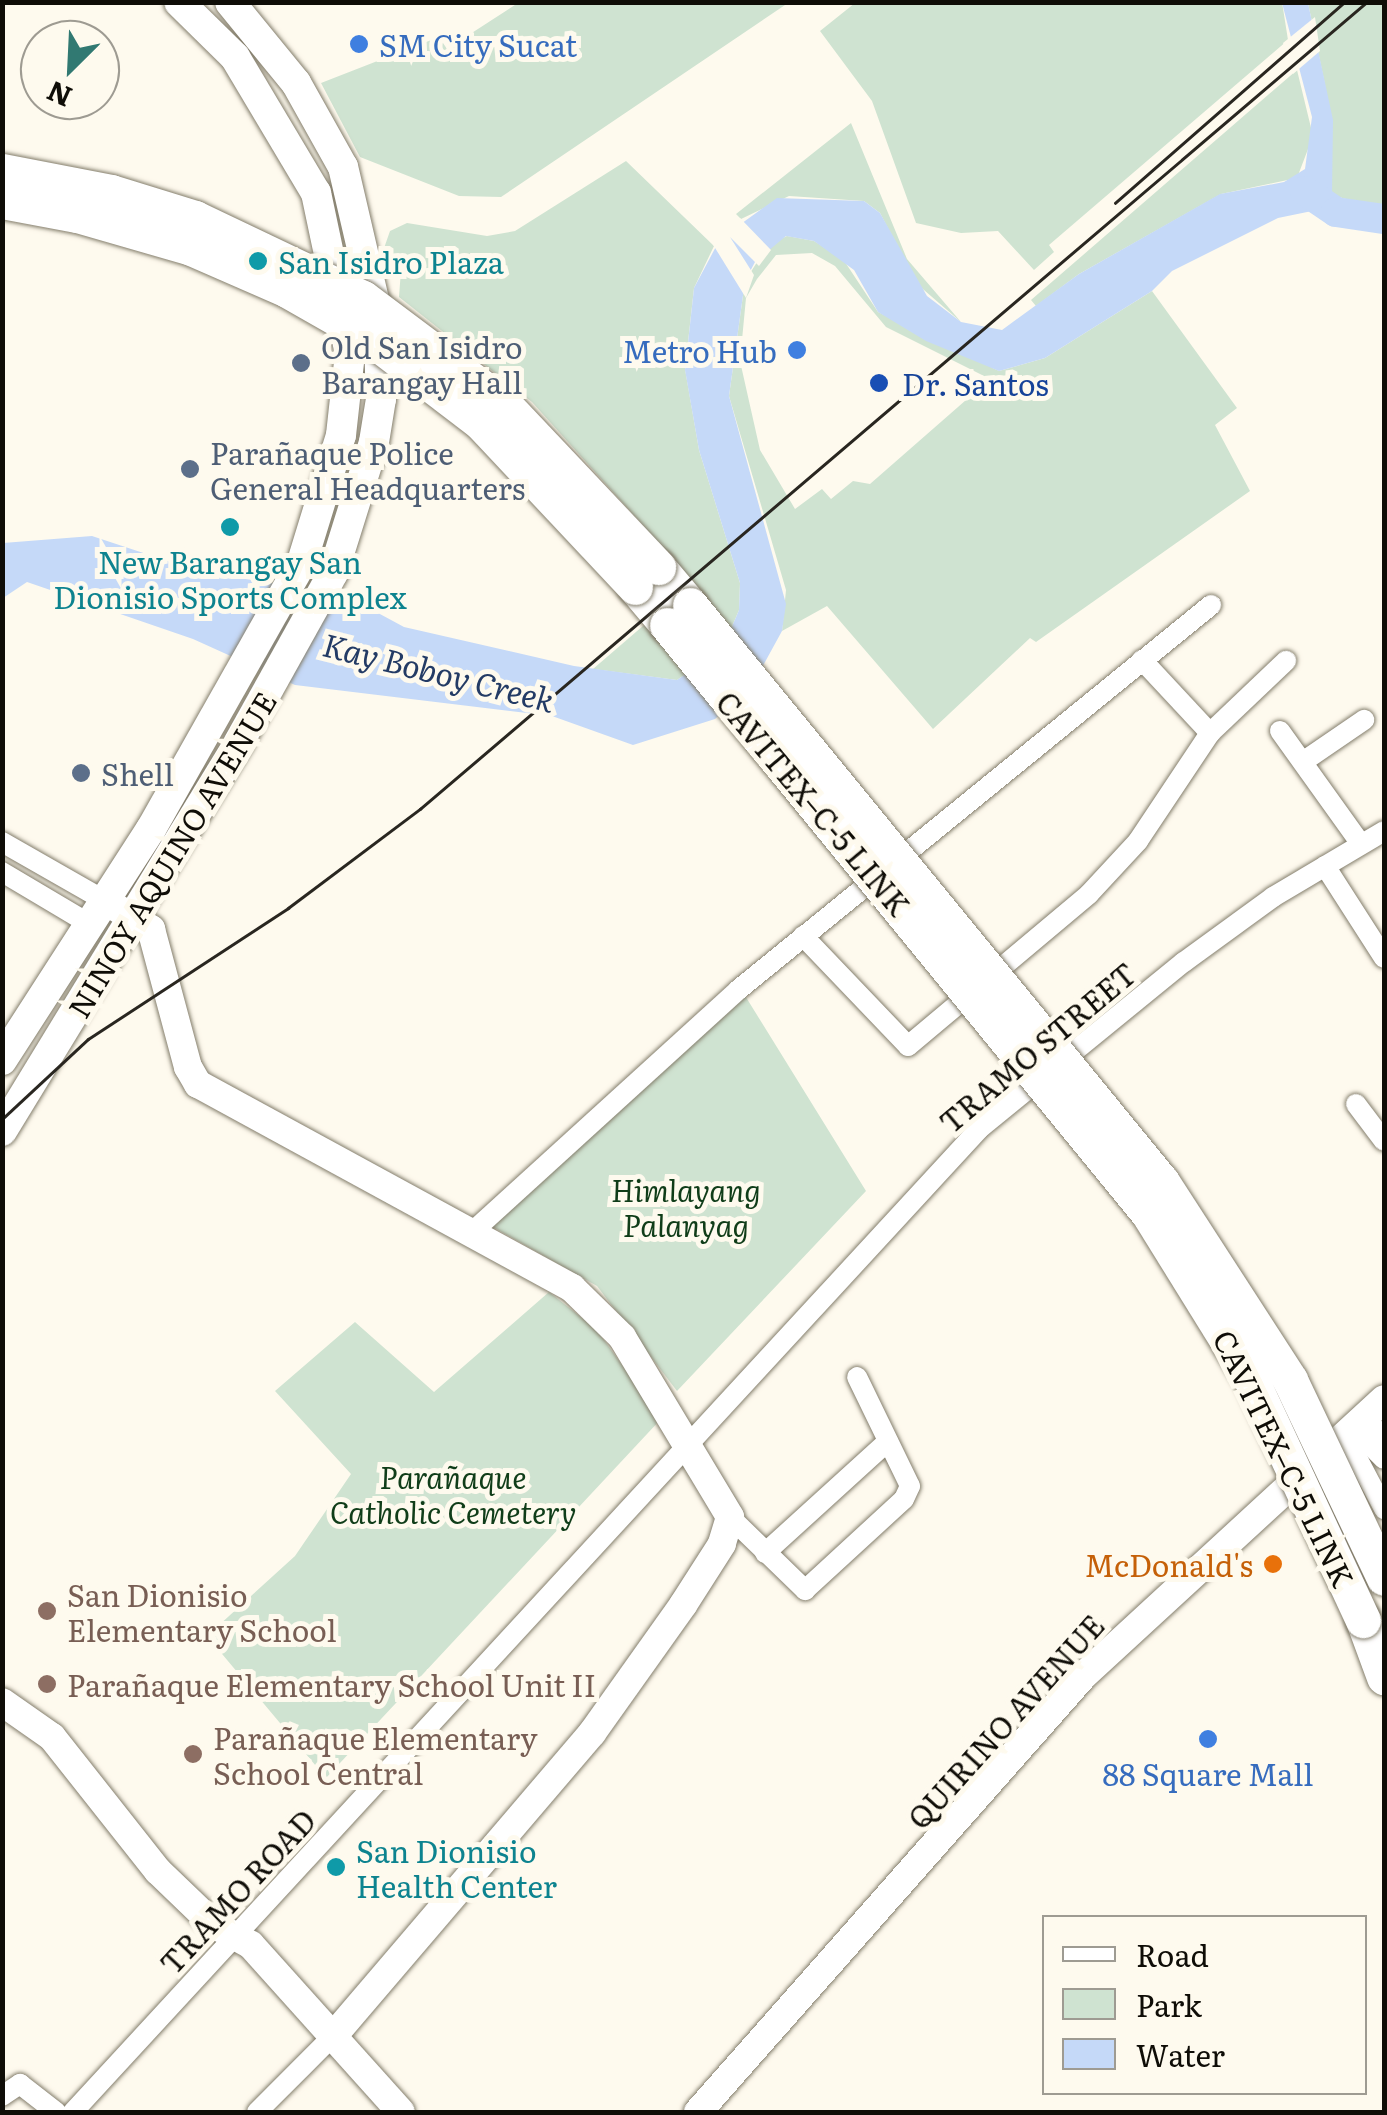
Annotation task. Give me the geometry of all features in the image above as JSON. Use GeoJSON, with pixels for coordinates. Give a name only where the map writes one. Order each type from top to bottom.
{"type":"FeatureCollection","features":[{"type":"Feature","properties":{"kind":"highway","name":"CAVITEX–C-5 LINK"},"geometry":{"type":"LineString","coordinates":[[2,171],[148,202],[299,262],[439,350],[549,447],[690,605],[1136,1147],[1281,1364],[1384,1578]]}},
{"type":"Feature","properties":{"kind":"highway","name":"CAVITEX–C-5 LINK"},"geometry":{"type":"LineString","coordinates":[[2,201],[154,236],[287,290],[419,372],[540,482],[656,612],[1148,1213],[1251,1379],[1384,1667]]}},
{"type":"Feature","properties":{"kind":"highway"},"geometry":{"type":"LineString","coordinates":[[1363,1620],[1384,1677]]}},
{"type":"Feature","properties":{"kind":"main road","name":"NINOY AQUINO AVENUE"},"geometry":{"type":"LineString","coordinates":[[2,1131],[302,562],[328,493],[346,399],[350,354],[333,249],[316,193],[292,145],[235,56],[179,2]]}},
{"type":"Feature","properties":{"kind":"main road","name":"NINOY AQUINO AVENUE"},"geometry":{"type":"LineString","coordinates":[[2,1060],[113,922],[267,694],[333,574],[360,504],[380,399],[378,317],[365,242],[344,167],[324,129],[263,37],[230,2]]}},
{"type":"Feature","properties":{"kind":"main road"},"geometry":{"type":"LineString","coordinates":[[333,249],[365,242]]}},
{"type":"Feature","properties":{"kind":"main road"},"geometry":{"type":"LineString","coordinates":[[346,399],[380,399]]}},
{"type":"Feature","properties":{"kind":"street"},"geometry":{"type":"LineString","coordinates":[[470,1234],[804,936],[1211,604]]}},
{"type":"Feature","properties":{"kind":"street"},"geometry":{"type":"LineString","coordinates":[[1142,660],[1210,733]]}},
{"type":"Feature","properties":{"kind":"street"},"geometry":{"type":"LineString","coordinates":[[804,936],[908,1046],[1089,894],[1138,841],[1210,733],[1286,661]]}},
{"type":"Feature","properties":{"kind":"street"},"geometry":{"type":"LineString","coordinates":[[1304,761],[1364,720]]}},
{"type":"Feature","properties":{"kind":"street"},"geometry":{"type":"LineString","coordinates":[[1280,732],[1361,844]]}},
{"type":"Feature","properties":{"kind":"street","name":"TRAMO STREET"},"geometry":{"type":"LineString","coordinates":[[689,1446],[979,1128],[1184,962],[1325,866],[1384,831]]}},
{"type":"Feature","properties":{"kind":"street"},"geometry":{"type":"LineString","coordinates":[[2,842],[113,922]]}},
{"type":"Feature","properties":{"kind":"street"},"geometry":{"type":"LineString","coordinates":[[1325,866],[1380,944]]}},
{"type":"Feature","properties":{"kind":"street"},"geometry":{"type":"LineString","coordinates":[[2,872],[113,922],[151,929],[188,1067],[212,1096],[572,1288],[597,1310],[622,1337],[730,1517],[796,1587],[812,1587],[908,1492],[857,1376]]}},
{"type":"Feature","properties":{"kind":"street"},"geometry":{"type":"LineString","coordinates":[[1356,1104],[1384,1141]]}},
{"type":"Feature","properties":{"kind":"street"},"geometry":{"type":"LineString","coordinates":[[1361,1419],[1384,1439]]}},
{"type":"Feature","properties":{"kind":"street"},"geometry":{"type":"LineString","coordinates":[[1361,1419],[1384,1459]]}},
{"type":"Feature","properties":{"kind":"street"},"geometry":{"type":"LineString","coordinates":[[1361,1419],[1384,1508]]}},
{"type":"Feature","properties":{"kind":"street","name":"QUIRINO AVENUE"},"geometry":{"type":"LineString","coordinates":[[698,2112],[1083,1676],[1361,1419]]}},
{"type":"Feature","properties":{"kind":"street"},"geometry":{"type":"LineString","coordinates":[[765,1553],[888,1442]]}},
{"type":"Feature","properties":{"kind":"street","name":"TRAMO ROAD"},"geometry":{"type":"LineString","coordinates":[[73,2112],[689,1446]]}},
{"type":"Feature","properties":{"kind":"street"},"geometry":{"type":"LineString","coordinates":[[256,2112],[332,2037],[592,1734],[722,1544],[730,1517]]}},
{"type":"Feature","properties":{"kind":"street"},"geometry":{"type":"LineString","coordinates":[[2,1702],[52,1737],[158,1871],[214,1924],[237,1936],[401,2112]]}},
{"type":"Feature","properties":{"kind":"street"},"geometry":{"type":"LineString","coordinates":[[2,2096],[25,2085],[56,2112]]}},
{"type":"Feature","properties":{"kind":"green space"},"geometry":{"type":"Polygon","coordinates":[[[1282,2],[1288,40],[1049,245],[1054,252],[1034,270],[998,231],[961,233],[916,223],[872,101],[820,31],[855,3],[1282,2]]]}},
{"type":"Feature","properties":{"kind":"green space"},"geometry":{"type":"Polygon","coordinates":[[[518,3],[788,3],[501,197],[459,196],[360,157],[321,83],[439,37],[447,49],[518,3]]]}},
{"type":"Feature","properties":{"kind":"green space"},"geometry":{"type":"Polygon","coordinates":[[[1308,3],[1384,3],[1384,210],[1332,195],[1325,85],[1308,3]]]}},
{"type":"Feature","properties":{"kind":"green space"},"geometry":{"type":"Polygon","coordinates":[[[1297,70],[1313,136],[1297,178],[1221,194],[1079,274],[1036,306],[1031,300],[1297,70]]]}},
{"type":"Feature","properties":{"kind":"green space"},"geometry":{"type":"Polygon","coordinates":[[[851,123],[907,259],[961,322],[917,284],[880,213],[864,201],[789,196],[741,219],[736,214],[851,123]]]}},
{"type":"Feature","properties":{"kind":"green space"},"geometry":{"type":"Polygon","coordinates":[[[626,161],[714,246],[694,288],[685,369],[699,450],[740,583],[739,610],[723,648],[677,680],[593,669],[694,582],[532,402],[399,297],[401,270],[387,265],[383,251],[390,231],[407,223],[487,236],[515,231],[626,161]]]}},
{"type":"Feature","properties":{"kind":"green space"},"geometry":{"type":"Polygon","coordinates":[[[787,236],[814,241],[843,259],[878,312],[999,371],[1045,358],[1152,291],[1237,408],[1215,425],[1250,491],[1036,642],[1030,638],[933,729],[827,606],[782,631],[786,590],[729,396],[745,281],[768,245],[787,236]],[[812,253],[776,255],[746,298],[740,361],[760,450],[795,509],[822,489],[831,499],[853,481],[870,484],[990,379],[886,327],[835,266],[812,253]]]}},
{"type":"Feature","properties":{"kind":"green space","name":"Himlayang Palanyag"},"geometry":{"type":"Polygon","coordinates":[[[744,994],[866,1191],[677,1391],[597,1286],[491,1226],[744,994]]]}},
{"type":"Feature","properties":{"kind":"green space","name":"Parañaque Catholic Cemetery"},"geometry":{"type":"Polygon","coordinates":[[[549,1292],[596,1329],[661,1419],[326,1778],[207,1636],[295,1556],[351,1474],[275,1391],[355,1322],[434,1392],[549,1292]]]}},
{"type":"Feature","properties":{"kind":"water","name":"Kay Boboy Creek"},"geometry":{"type":"Polygon","coordinates":[[[1282,3],[1308,3],[1333,120],[1332,195],[1312,211],[1278,218],[1172,271],[1152,291],[1045,358],[999,371],[926,341],[878,312],[854,270],[814,241],[786,236],[755,262],[745,281],[729,396],[786,604],[782,631],[753,684],[715,719],[633,745],[552,716],[295,685],[193,639],[27,582],[3,598],[3,543],[92,536],[204,573],[341,593],[404,627],[574,666],[677,680],[723,648],[739,610],[740,583],[699,450],[685,370],[694,288],[720,239],[777,198],[864,201],[880,213],[927,296],[961,322],[1002,330],[1079,274],[1220,194],[1284,182],[1305,169],[1312,117],[1282,3]]]}},
{"type":"Feature","properties":{"kind":"pier"},"geometry":{"type":"Polygon","coordinates":[[[1315,17],[1320,51],[1293,74],[1283,43],[1315,17]]]}},
{"type":"Feature","properties":{"kind":"pier"},"geometry":{"type":"Polygon","coordinates":[[[740,218],[771,250],[759,266],[730,237],[754,275],[746,298],[712,243],[740,218]]]}},
{"type":"Feature","properties":{"kind":"waterway"},"geometry":{"type":"LineString","coordinates":[[1305,191],[1336,212],[1384,219]]}},
{"type":"Feature","properties":{"kind":"tram line"},"geometry":{"type":"LineString","coordinates":[[1115,203],[1345,2]]}},
{"type":"Feature","properties":{"kind":"tram line"},"geometry":{"type":"LineString","coordinates":[[2,1119],[88,1039],[288,908],[420,809],[1367,2]]}},
{"type":"Feature","properties":{"kind":"place","name":"SM City Sucat"},"geometry":{"type":"Point","coordinates":[359,44]}},
{"type":"Feature","properties":{"kind":"place","name":"San Isidro Plaza"},"geometry":{"type":"Point","coordinates":[258,261]}},
{"type":"Feature","properties":{"kind":"place","name":"Metro Hub"},"geometry":{"type":"Point","coordinates":[797,350]}},
{"type":"Feature","properties":{"kind":"place","name":"Old San Isidro Barangay Hall"},"geometry":{"type":"Point","coordinates":[301,363]}},
{"type":"Feature","properties":{"kind":"place","name":"Dr. Santos"},"geometry":{"type":"Point","coordinates":[879,383]}},
{"type":"Feature","properties":{"kind":"place","name":"Parañaque Police General Headquarters"},"geometry":{"type":"Point","coordinates":[190,469]}},
{"type":"Feature","properties":{"kind":"place","name":"New Barangay San Dionisio Sports Complex"},"geometry":{"type":"Point","coordinates":[230,527]}},
{"type":"Feature","properties":{"kind":"place","name":"Shell"},"geometry":{"type":"Point","coordinates":[81,773]}},
{"type":"Feature","properties":{"kind":"place","name":"McDonald's"},"geometry":{"type":"Point","coordinates":[1273,1564]}},
{"type":"Feature","properties":{"kind":"place","name":"San Dionisio Elementary School"},"geometry":{"type":"Point","coordinates":[47,1611]}},
{"type":"Feature","properties":{"kind":"place","name":"Parañaque Elementary School Unit II"},"geometry":{"type":"Point","coordinates":[47,1684]}},
{"type":"Feature","properties":{"kind":"place","name":"88 Square Mall"},"geometry":{"type":"Point","coordinates":[1208,1739]}},
{"type":"Feature","properties":{"kind":"place","name":"Parañaque Elementary School Central"},"geometry":{"type":"Point","coordinates":[193,1754]}},
{"type":"Feature","properties":{"kind":"place","name":"San Dionisio Health Center"},"geometry":{"type":"Point","coordinates":[336,1867]}}]}
